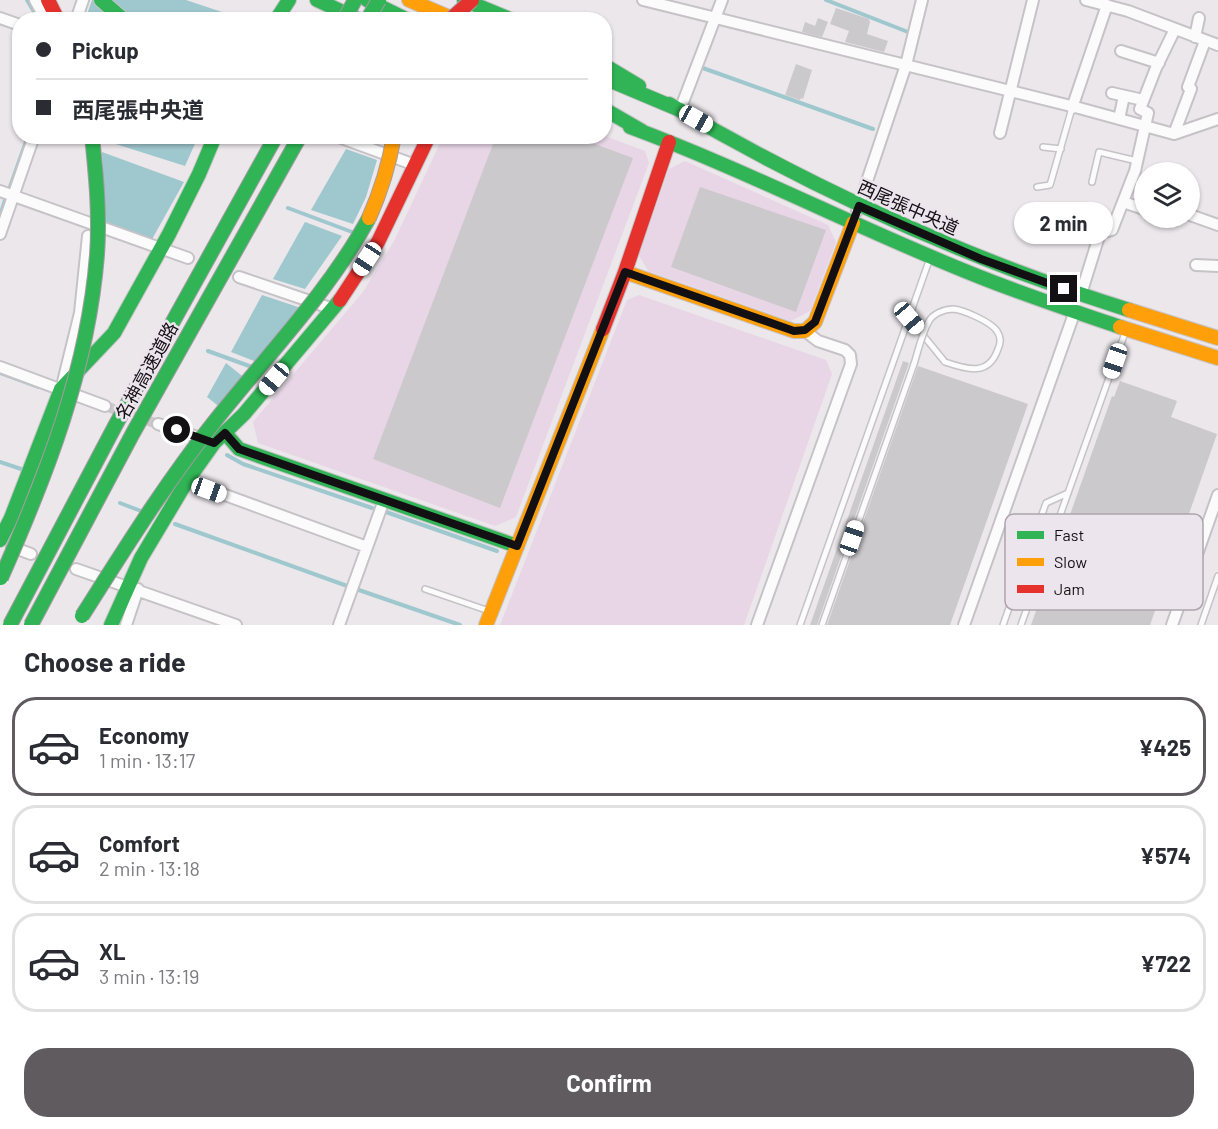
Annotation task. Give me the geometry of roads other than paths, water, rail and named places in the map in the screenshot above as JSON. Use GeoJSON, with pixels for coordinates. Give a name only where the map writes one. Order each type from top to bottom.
{"type":"FeatureCollection","features":[{"type":"Feature","properties":{"kind":"main road"},"geometry":{"type":"LineString","coordinates":[[101,0],[115,12]]}},
{"type":"Feature","properties":{"kind":"main road"},"geometry":{"type":"LineString","coordinates":[[317,0],[343,12]]}},
{"type":"Feature","properties":{"kind":"main road"},"geometry":{"type":"LineString","coordinates":[[367,0],[392,12]]}},
{"type":"Feature","properties":{"kind":"main road"},"geometry":{"type":"LineString","coordinates":[[409,0],[437,12]]}},
{"type":"Feature","properties":{"kind":"main road"},"geometry":{"type":"LineString","coordinates":[[464,0],[493,5]]}},
{"type":"Feature","properties":{"kind":"main road"},"geometry":{"type":"LineString","coordinates":[[459,12],[472,0]]}},
{"type":"Feature","properties":{"kind":"main road","name":"西尾張中央道"},"geometry":{"type":"LineString","coordinates":[[612,70],[802,179],[859,206],[981,259],[1218,338]]}},
{"type":"Feature","properties":{"kind":"main road"},"geometry":{"type":"LineString","coordinates":[[612,81],[680,110]]}},
{"type":"Feature","properties":{"kind":"main road"},"geometry":{"type":"LineString","coordinates":[[612,114],[642,131]]}},
{"type":"Feature","properties":{"kind":"main road","name":"西尾張中央道"},"geometry":{"type":"LineString","coordinates":[[612,121],[740,171],[853,223],[1002,285],[1218,358]]}},
{"type":"Feature","properties":{"kind":"main road"},"geometry":{"type":"LineString","coordinates":[[488,619],[625,272],[669,142]]}},
{"type":"Feature","properties":{"kind":"main road"},"geometry":{"type":"LineString","coordinates":[[0,578],[52,459],[82,358],[93,297],[98,233],[94,144]]}},
{"type":"Feature","properties":{"kind":"main road"},"geometry":{"type":"LineString","coordinates":[[0,542],[61,389],[114,333],[161,249],[212,144]]}},
{"type":"Feature","properties":{"kind":"main road","name":"名神高速道路"},"geometry":{"type":"LineString","coordinates":[[10,625],[115,426],[272,144]]}},
{"type":"Feature","properties":{"kind":"main road","name":"名神高速道路"},"geometry":{"type":"LineString","coordinates":[[31,625],[144,413],[295,144]]}},
{"type":"Feature","properties":{"kind":"main road"},"geometry":{"type":"LineString","coordinates":[[79,620],[193,449],[322,293],[348,258],[368,222],[385,183],[392,144]]}},
{"type":"Feature","properties":{"kind":"main road"},"geometry":{"type":"LineString","coordinates":[[111,625],[132,588],[141,558],[187,482],[214,443],[244,414],[333,309],[378,242],[425,144]]}},
{"type":"Feature","properties":{"kind":"main road"},"geometry":{"type":"LineString","coordinates":[[625,272],[794,331],[805,330],[815,322],[853,223]]}},
{"type":"Feature","properties":{"kind":"main road"},"geometry":{"type":"LineString","coordinates":[[225,433],[239,449],[517,546]]}},
{"type":"Feature","properties":{"kind":"street"},"geometry":{"type":"LineString","coordinates":[[644,0],[1174,134],[1218,120]]}},
{"type":"Feature","properties":{"kind":"street"},"geometry":{"type":"LineString","coordinates":[[680,110],[722,0]]}},
{"type":"Feature","properties":{"kind":"street"},"geometry":{"type":"LineString","coordinates":[[853,223],[906,65],[922,0]]}},
{"type":"Feature","properties":{"kind":"street"},"geometry":{"type":"LineString","coordinates":[[1000,133],[1033,0]]}},
{"type":"Feature","properties":{"kind":"street"},"geometry":{"type":"LineString","coordinates":[[1086,0],[1112,4],[1218,45]]}},
{"type":"Feature","properties":{"kind":"street"},"geometry":{"type":"LineString","coordinates":[[1072,108],[1112,4]]}},
{"type":"Feature","properties":{"kind":"street"},"geometry":{"type":"LineString","coordinates":[[1174,134],[1191,89],[1188,87],[1200,39],[1200,18]]}},
{"type":"Feature","properties":{"kind":"street"},"geometry":{"type":"LineString","coordinates":[[1081,294],[1100,232],[1113,230],[1123,202],[1137,161],[1148,113],[1140,109],[1175,29]]}},
{"type":"Feature","properties":{"kind":"street"},"geometry":{"type":"LineString","coordinates":[[1121,51],[1159,63]]}},
{"type":"Feature","properties":{"kind":"street"},"geometry":{"type":"LineString","coordinates":[[1112,93],[1143,100]]}},
{"type":"Feature","properties":{"kind":"street"},"geometry":{"type":"LineString","coordinates":[[1119,119],[1124,96]]}},
{"type":"Feature","properties":{"kind":"street"},"geometry":{"type":"LineString","coordinates":[[0,234],[31,144]]}},
{"type":"Feature","properties":{"kind":"street"},"geometry":{"type":"LineString","coordinates":[[61,389],[80,313],[86,271],[88,185],[85,144]]}},
{"type":"Feature","properties":{"kind":"street"},"geometry":{"type":"LineString","coordinates":[[95,144],[100,171],[102,228]]}},
{"type":"Feature","properties":{"kind":"street"},"geometry":{"type":"LineString","coordinates":[[358,144],[415,165]]}},
{"type":"Feature","properties":{"kind":"street"},"geometry":{"type":"LineString","coordinates":[[0,191],[188,258]]}},
{"type":"Feature","properties":{"kind":"street"},"geometry":{"type":"LineString","coordinates":[[1123,202],[1134,206]]}},
{"type":"Feature","properties":{"kind":"street"},"geometry":{"type":"LineString","coordinates":[[1200,219],[1218,225]]}},
{"type":"Feature","properties":{"kind":"street"},"geometry":{"type":"LineString","coordinates":[[1196,265],[1218,266]]}},
{"type":"Feature","properties":{"kind":"street"},"geometry":{"type":"LineString","coordinates":[[239,277],[333,309]]}},
{"type":"Feature","properties":{"kind":"street"},"geometry":{"type":"LineString","coordinates":[[964,625],[1075,311]]}},
{"type":"Feature","properties":{"kind":"street"},"geometry":{"type":"LineString","coordinates":[[757,625],[851,364],[850,356],[845,350],[818,341],[805,330]]}},
{"type":"Feature","properties":{"kind":"street"},"geometry":{"type":"LineString","coordinates":[[0,367],[105,406]]}},
{"type":"Feature","properties":{"kind":"street"},"geometry":{"type":"LineString","coordinates":[[158,424],[214,443]]}},
{"type":"Feature","properties":{"kind":"street"},"geometry":{"type":"LineString","coordinates":[[187,482],[367,547]]}},
{"type":"Feature","properties":{"kind":"street"},"geometry":{"type":"LineString","coordinates":[[1203,537],[1218,495]]}},
{"type":"Feature","properties":{"kind":"street"},"geometry":{"type":"LineString","coordinates":[[339,625],[384,500]]}},
{"type":"Feature","properties":{"kind":"street"},"geometry":{"type":"LineString","coordinates":[[0,542],[31,554]]}},
{"type":"Feature","properties":{"kind":"street"},"geometry":{"type":"LineString","coordinates":[[76,569],[236,625]]}},
{"type":"Feature","properties":{"kind":"street"},"geometry":{"type":"LineString","coordinates":[[126,625],[132,588]]}},
{"type":"Feature","properties":{"kind":"street"},"geometry":{"type":"LineString","coordinates":[[1172,625],[1177,610]]}},
{"type":"Feature","properties":{"kind":"lane"},"geometry":{"type":"LineString","coordinates":[[1037,187],[1050,185],[1072,108]]}},
{"type":"Feature","properties":{"kind":"lane"},"geometry":{"type":"LineString","coordinates":[[1043,147],[1060,149]]}},
{"type":"Feature","properties":{"kind":"lane"},"geometry":{"type":"LineString","coordinates":[[1092,182],[1099,152],[1137,161]]}},
{"type":"Feature","properties":{"kind":"lane"},"geometry":{"type":"LineString","coordinates":[[800,625],[930,256]]}},
{"type":"Feature","properties":{"kind":"lane"},"geometry":{"type":"LineString","coordinates":[[822,625],[914,364],[929,320],[939,312],[953,309],[990,322],[999,333],[1001,343],[994,360],[988,366],[967,369],[945,362],[909,318]]}},
{"type":"Feature","properties":{"kind":"lane"},"geometry":{"type":"LineString","coordinates":[[1061,514],[1126,328]]}},
{"type":"Feature","properties":{"kind":"lane"},"geometry":{"type":"LineString","coordinates":[[1042,514],[1046,503],[1068,493]]}},
{"type":"Feature","properties":{"kind":"lane"},"geometry":{"type":"LineString","coordinates":[[1201,625],[1218,576]]}},
{"type":"Feature","properties":{"kind":"lane"},"geometry":{"type":"LineString","coordinates":[[425,589],[488,619]]}},
{"type":"Feature","properties":{"kind":"lane"},"geometry":{"type":"LineString","coordinates":[[1003,625],[1008,610]]}},
{"type":"Feature","properties":{"kind":"lane"},"geometry":{"type":"LineString","coordinates":[[1021,625],[1026,610]]}},
{"type":"Feature","properties":{"kind":"water"},"geometry":{"type":"Polygon","coordinates":[[[92,0],[186,0],[222,12],[88,12],[92,0]]]}},
{"type":"Feature","properties":{"kind":"water"},"geometry":{"type":"Polygon","coordinates":[[[116,144],[195,144],[185,166],[116,144]]]}},
{"type":"Feature","properties":{"kind":"water"},"geometry":{"type":"Polygon","coordinates":[[[346,149],[377,160],[366,197],[353,224],[311,210],[346,149]]]}},
{"type":"Feature","properties":{"kind":"water"},"geometry":{"type":"Polygon","coordinates":[[[102,152],[184,182],[151,241],[105,225],[102,152]]]}},
{"type":"Feature","properties":{"kind":"water"},"geometry":{"type":"Polygon","coordinates":[[[305,222],[342,236],[305,289],[273,279],[305,222]]]}},
{"type":"Feature","properties":{"kind":"water"},"geometry":{"type":"Polygon","coordinates":[[[262,295],[301,308],[269,367],[231,352],[262,295]]]}},
{"type":"Feature","properties":{"kind":"water"},"geometry":{"type":"Polygon","coordinates":[[[226,363],[251,383],[226,412],[207,397],[226,363]]]}},
{"type":"Feature","properties":{"kind":"waterway"},"geometry":{"type":"LineString","coordinates":[[27,0],[34,12]]}},
{"type":"Feature","properties":{"kind":"waterway"},"geometry":{"type":"LineString","coordinates":[[826,0],[908,32]]}},
{"type":"Feature","properties":{"kind":"waterway"},"geometry":{"type":"LineString","coordinates":[[700,67],[873,129]]}},
{"type":"Feature","properties":{"kind":"waterway"},"geometry":{"type":"LineString","coordinates":[[9,190],[25,144]]}},
{"type":"Feature","properties":{"kind":"waterway"},"geometry":{"type":"LineString","coordinates":[[0,216],[5,200]]}},
{"type":"Feature","properties":{"kind":"waterway"},"geometry":{"type":"LineString","coordinates":[[288,208],[352,232]]}},
{"type":"Feature","properties":{"kind":"waterway"},"geometry":{"type":"LineString","coordinates":[[208,351],[252,367]]}},
{"type":"Feature","properties":{"kind":"waterway"},"geometry":{"type":"LineString","coordinates":[[0,373],[39,387]]}},
{"type":"Feature","properties":{"kind":"waterway"},"geometry":{"type":"LineString","coordinates":[[227,455],[243,464],[372,508]]}},
{"type":"Feature","properties":{"kind":"waterway"},"geometry":{"type":"LineString","coordinates":[[0,462],[21,469]]}},
{"type":"Feature","properties":{"kind":"waterway"},"geometry":{"type":"LineString","coordinates":[[120,503],[141,511]]}},
{"type":"Feature","properties":{"kind":"waterway"},"geometry":{"type":"LineString","coordinates":[[386,512],[497,551]]}},
{"type":"Feature","properties":{"kind":"waterway"},"geometry":{"type":"LineString","coordinates":[[175,524],[350,587]]}},
{"type":"Feature","properties":{"kind":"waterway"},"geometry":{"type":"LineString","coordinates":[[356,589],[460,625]]}},
{"type":"Feature","properties":{"kind":"tunnel"},"geometry":{"type":"LineString","coordinates":[[105,406],[158,424]]}}]}
